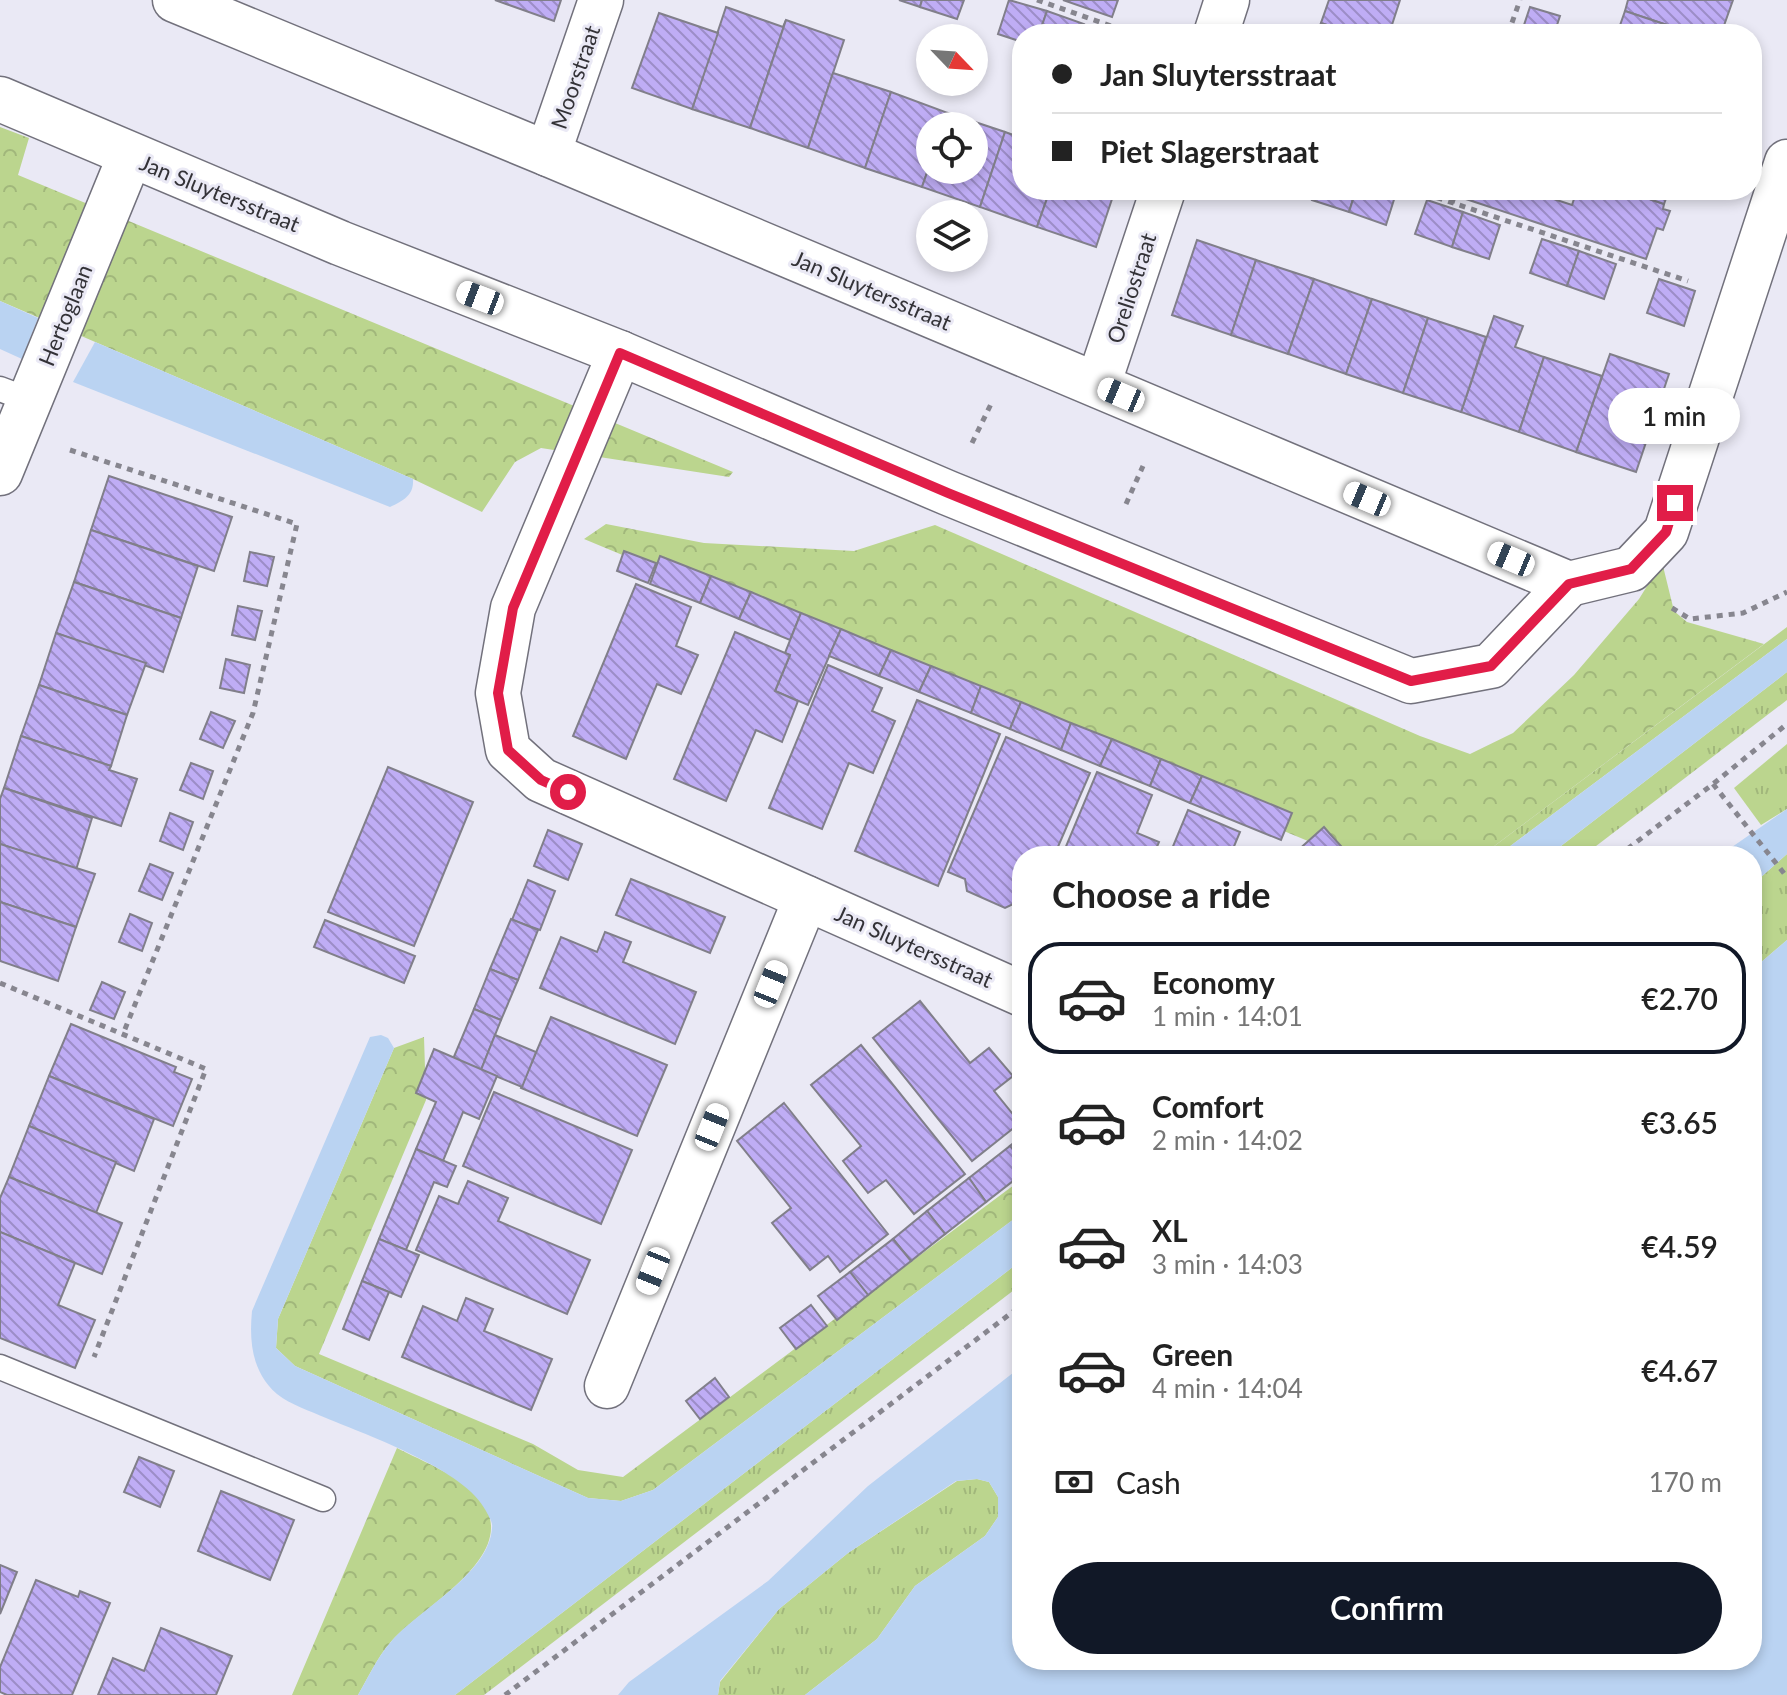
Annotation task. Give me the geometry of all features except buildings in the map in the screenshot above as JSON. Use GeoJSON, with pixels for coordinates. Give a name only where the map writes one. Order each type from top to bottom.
{"type":"FeatureCollection","features":[{"type":"Feature","properties":{"kind":"street","name":"Jan Sluytersstraat"},"geometry":{"type":"LineString","coordinates":[[0,99],[340,243],[620,353],[948,493],[1411,681],[1491,666],[1569,584],[175,0]]}},
{"type":"Feature","properties":{"kind":"street","name":"Moorstraat"},"geometry":{"type":"LineString","coordinates":[[548,154],[601,0]]}},
{"type":"Feature","properties":{"kind":"street"},"geometry":{"type":"LineString","coordinates":[[1219,24],[1227,0]]}},
{"type":"Feature","properties":{"kind":"street","name":"Hertoglaan"},"geometry":{"type":"LineString","coordinates":[[0,473],[15,407],[130,156]]}},
{"type":"Feature","properties":{"kind":"street"},"geometry":{"type":"LineString","coordinates":[[1569,584],[1631,569],[1666,532],[1787,162]]}},
{"type":"Feature","properties":{"kind":"street","name":"Oreliostraat"},"geometry":{"type":"LineString","coordinates":[[1098,385],[1160,200]]}},
{"type":"Feature","properties":{"kind":"street","name":"Jan Sluytersstraat"},"geometry":{"type":"LineString","coordinates":[[620,353],[513,608],[498,693],[508,750],[541,780],[1012,990]]}},
{"type":"Feature","properties":{"kind":"street"},"geometry":{"type":"LineString","coordinates":[[607,1386],[806,898]]}},
{"type":"Feature","properties":{"kind":"lane"},"geometry":{"type":"LineString","coordinates":[[0,1367],[323,1499]]}},
{"type":"Feature","properties":{"kind":"path"},"geometry":{"type":"LineString","coordinates":[[1037,0],[1105,24]]}},
{"type":"Feature","properties":{"kind":"path"},"geometry":{"type":"LineString","coordinates":[[1512,24],[1520,0]]}},
{"type":"Feature","properties":{"kind":"path"},"geometry":{"type":"LineString","coordinates":[[1443,200],[1742,299]]}},
{"type":"Feature","properties":{"kind":"path"},"geometry":{"type":"LineString","coordinates":[[948,493],[1016,351]]}},
{"type":"Feature","properties":{"kind":"path"},"geometry":{"type":"LineString","coordinates":[[15,407],[297,524],[253,713],[123,1034]]}},
{"type":"Feature","properties":{"kind":"path"},"geometry":{"type":"LineString","coordinates":[[1104,556],[1165,413]]}},
{"type":"Feature","properties":{"kind":"path"},"geometry":{"type":"LineString","coordinates":[[1631,569],[1654,596],[1690,619],[1743,613],[1787,592]]}},
{"type":"Feature","properties":{"kind":"path"},"geometry":{"type":"LineString","coordinates":[[1631,846],[1787,724]]}},
{"type":"Feature","properties":{"kind":"path"},"geometry":{"type":"LineString","coordinates":[[1713,784],[1787,877]]}},
{"type":"Feature","properties":{"kind":"path"},"geometry":{"type":"LineString","coordinates":[[0,983],[206,1069],[78,1398]]}},
{"type":"Feature","properties":{"kind":"path"},"geometry":{"type":"LineString","coordinates":[[505,1695],[1012,1313]]}},
{"type":"Feature","properties":{"kind":"green space"},"geometry":{"type":"Polygon","coordinates":[[[0,127],[29,138],[18,175],[733,472],[729,477],[541,448],[515,462],[482,512],[413,479],[0,301],[0,127]]]}},
{"type":"Feature","properties":{"kind":"green space"},"geometry":{"type":"Polygon","coordinates":[[[606,524],[704,543],[854,551],[935,525],[1420,736],[1470,754],[1513,733],[1574,675],[1639,599],[1662,562],[1674,611],[1687,622],[1764,644],[1494,846],[1320,846],[584,539],[606,524]]]}},
{"type":"Feature","properties":{"kind":"green space"},"geometry":{"type":"Polygon","coordinates":[[[1787,627],[1787,639],[1510,846],[1494,846],[1787,627]]]}},
{"type":"Feature","properties":{"kind":"green space"},"geometry":{"type":"Polygon","coordinates":[[[1787,672],[1787,700],[1596,846],[1561,846],[1787,672]]]}},
{"type":"Feature","properties":{"kind":"green space"},"geometry":{"type":"Polygon","coordinates":[[[1787,744],[1787,809],[1761,825],[1734,788],[1787,744]]]}},
{"type":"Feature","properties":{"kind":"green space"},"geometry":{"type":"Polygon","coordinates":[[[1787,854],[1787,940],[1762,961],[1762,876],[1787,854]]]}},
{"type":"Feature","properties":{"kind":"green space"},"geometry":{"type":"Polygon","coordinates":[[[424,1037],[426,1100],[319,1354],[533,1444],[578,1470],[623,1477],[1012,1186],[1012,1221],[653,1490],[621,1501],[588,1498],[295,1366],[276,1348],[278,1319],[394,1048],[424,1037]]]}},
{"type":"Feature","properties":{"kind":"green space"},"geometry":{"type":"Polygon","coordinates":[[[1012,1268],[1012,1292],[484,1695],[455,1695],[1012,1268]]]}},
{"type":"Feature","properties":{"kind":"green space"},"geometry":{"type":"Polygon","coordinates":[[[397,1448],[442,1470],[473,1491],[490,1520],[489,1540],[479,1560],[463,1578],[390,1643],[358,1695],[292,1695],[397,1448]]]}},
{"type":"Feature","properties":{"kind":"green space"},"geometry":{"type":"Polygon","coordinates":[[[977,1479],[989,1482],[998,1497],[998,1517],[985,1536],[915,1586],[877,1639],[805,1695],[718,1695],[720,1682],[779,1609],[848,1553],[957,1481],[977,1479]]]}},
{"type":"Feature","properties":{"kind":"water"},"geometry":{"type":"Polygon","coordinates":[[[0,301],[38,318],[22,359],[0,349],[0,301]]]}},
{"type":"Feature","properties":{"kind":"water"},"geometry":{"type":"Polygon","coordinates":[[[95,342],[413,479],[412,489],[404,499],[390,507],[73,382],[95,342]]]}},
{"type":"Feature","properties":{"kind":"water"},"geometry":{"type":"Polygon","coordinates":[[[1787,639],[1787,672],[1561,846],[1510,846],[1787,639]]]}},
{"type":"Feature","properties":{"kind":"water"},"geometry":{"type":"Polygon","coordinates":[[[1787,809],[1787,854],[1762,876],[1762,846],[1733,846],[1787,809]]]}},
{"type":"Feature","properties":{"kind":"water"},"geometry":{"type":"Polygon","coordinates":[[[1787,940],[1787,1695],[805,1695],[877,1639],[915,1586],[985,1536],[998,1517],[998,1497],[989,1482],[977,1479],[956,1481],[848,1553],[779,1609],[720,1681],[718,1695],[618,1695],[629,1682],[768,1581],[868,1486],[1012,1374],[1012,1670],[1762,1670],[1762,961],[1787,940]]]}},
{"type":"Feature","properties":{"kind":"water"},"geometry":{"type":"Polygon","coordinates":[[[381,1035],[388,1038],[394,1048],[278,1319],[276,1348],[295,1366],[588,1498],[621,1501],[653,1490],[1012,1221],[1012,1268],[455,1695],[358,1695],[390,1643],[450,1591],[479,1561],[488,1545],[492,1526],[475,1496],[438,1468],[282,1398],[262,1376],[254,1356],[252,1311],[370,1037],[381,1035]]]}},
{"type":"Feature","properties":{"kind":"route"},"geometry":{"type":"LineString","coordinates":[[568,792],[541,780],[508,750],[498,693],[513,608],[620,353],[948,493],[1411,681],[1491,666],[1569,584],[1631,569],[1666,532],[1675,503]]}}]}
